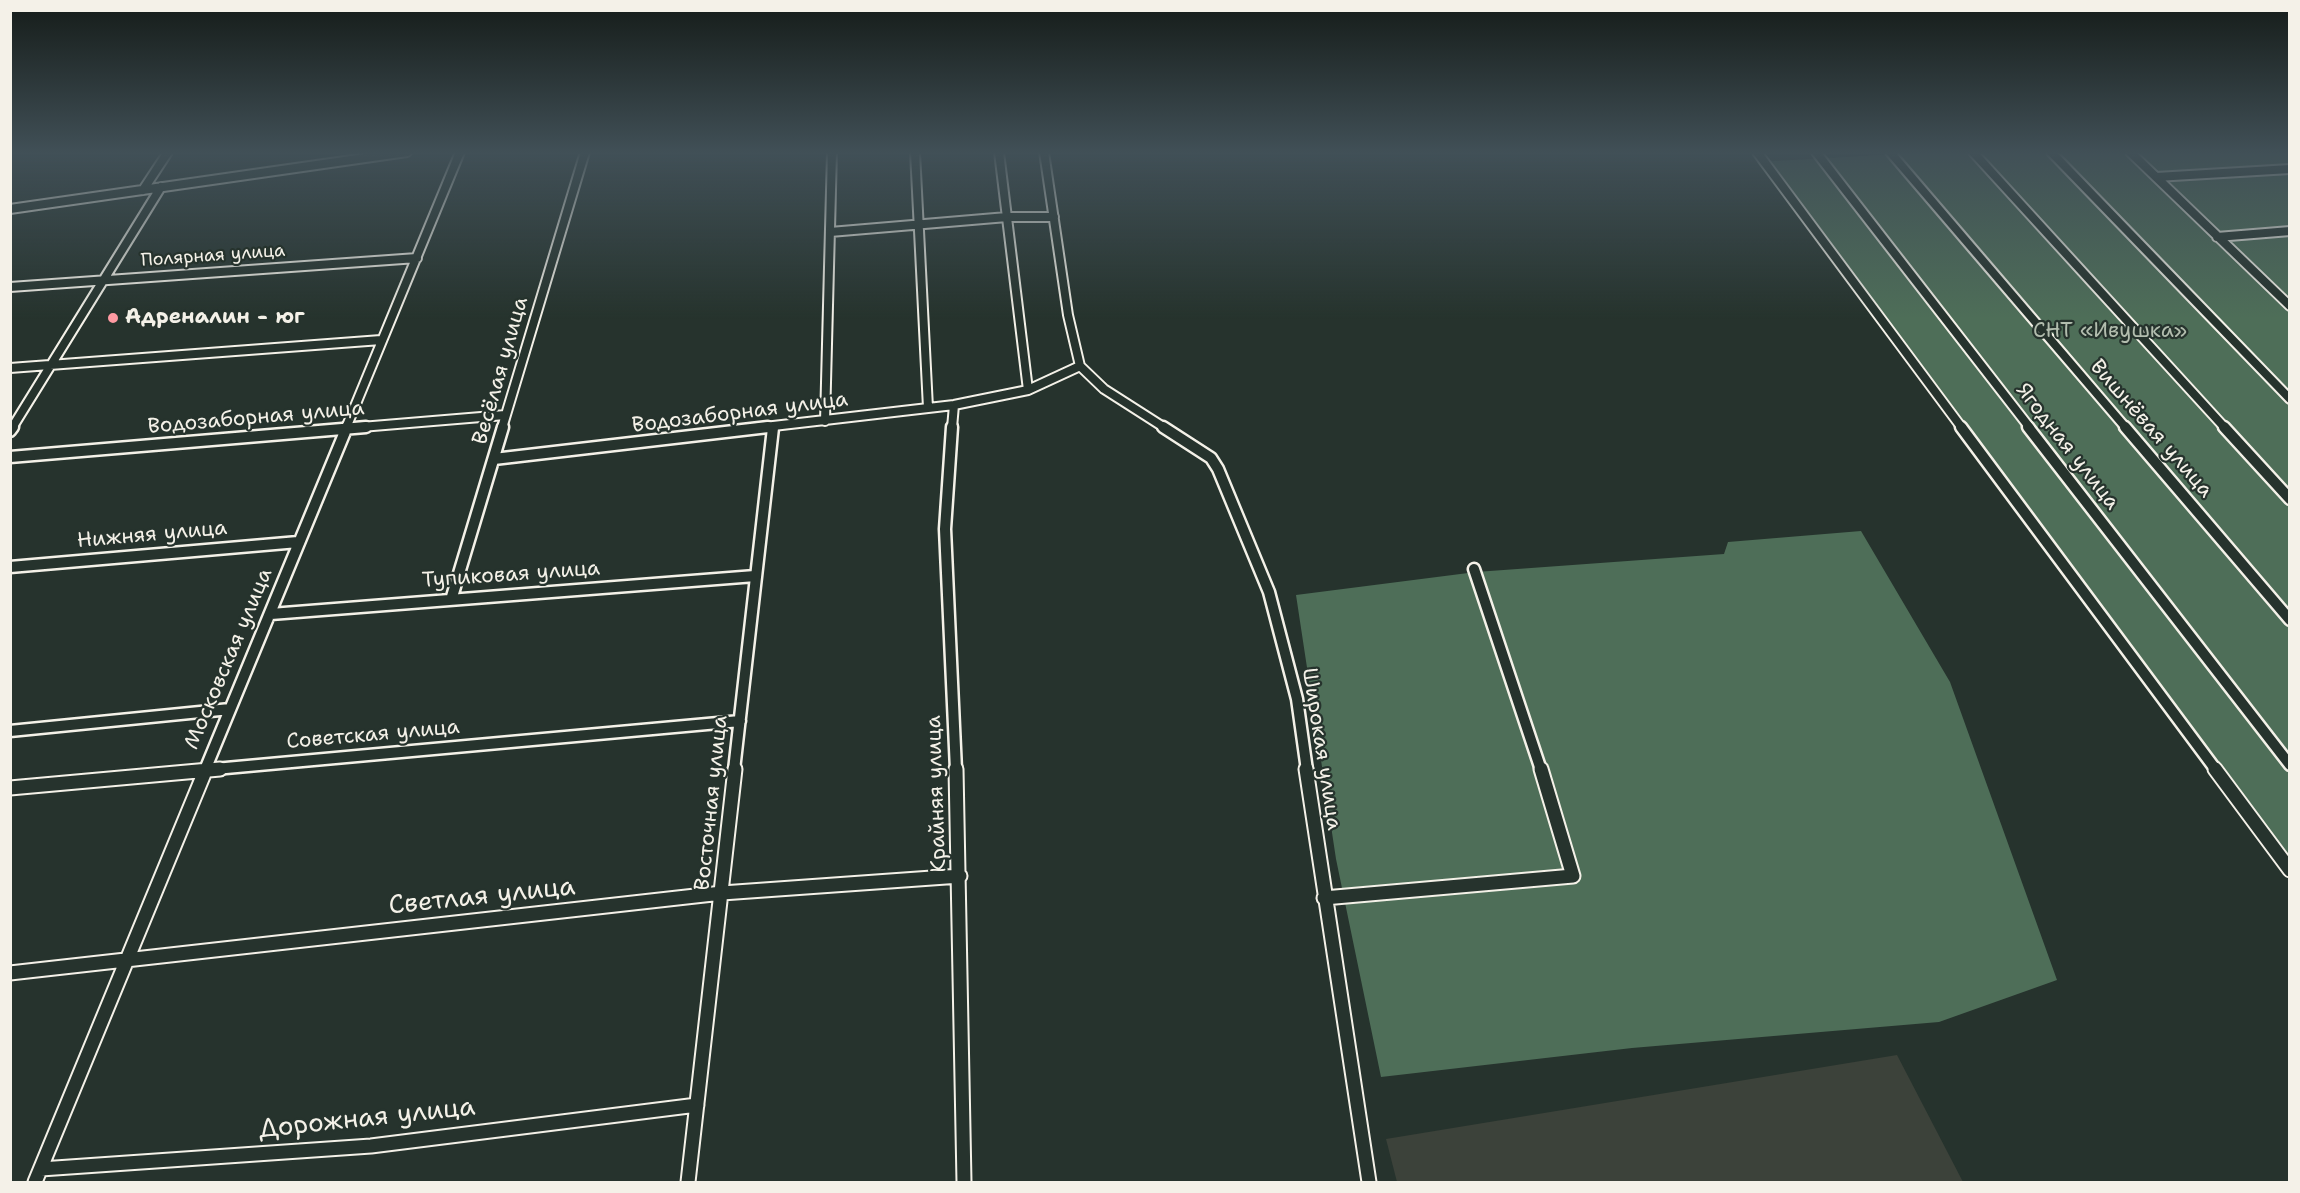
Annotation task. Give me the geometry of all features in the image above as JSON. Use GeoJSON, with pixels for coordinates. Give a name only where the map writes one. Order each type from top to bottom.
{"type":"FeatureCollection","features":[{"type":"Feature","properties":{"kind":"street"},"geometry":{"type":"LineString","coordinates":[[10,431],[148,208]]}},
{"type":"Feature","properties":{"kind":"street","name":"Московская улица"},"geometry":{"type":"LineString","coordinates":[[38,1176],[204,770],[271,614],[344,428],[437,208]]}},
{"type":"Feature","properties":{"kind":"street","name":"Весёлая улица"},"geometry":{"type":"LineString","coordinates":[[451,600],[568,208]]}},
{"type":"Feature","properties":{"kind":"street"},"geometry":{"type":"LineString","coordinates":[[825,421],[831,208]]}},
{"type":"Feature","properties":{"kind":"street"},"geometry":{"type":"LineString","coordinates":[[918,208],[928,408]]}},
{"type":"Feature","properties":{"kind":"street"},"geometry":{"type":"LineString","coordinates":[[1006,208],[1028,390]]}},
{"type":"Feature","properties":{"kind":"street"},"geometry":{"type":"LineString","coordinates":[[1053,208],[1068,315],[1080,366]]}},
{"type":"Feature","properties":{"kind":"street"},"geometry":{"type":"LineString","coordinates":[[1798,208],[2289,870]]}},
{"type":"Feature","properties":{"kind":"street","name":"Ягодная улица"},"geometry":{"type":"LineString","coordinates":[[1859,208],[2289,765]]}},
{"type":"Feature","properties":{"kind":"street","name":"Вишнёвая улица"},"geometry":{"type":"LineString","coordinates":[[1937,208],[2289,620]]}},
{"type":"Feature","properties":{"kind":"street"},"geometry":{"type":"LineString","coordinates":[[2024,208],[2289,499]]}},
{"type":"Feature","properties":{"kind":"street"},"geometry":{"type":"LineString","coordinates":[[2105,208],[2289,399]]}},
{"type":"Feature","properties":{"kind":"street"},"geometry":{"type":"LineString","coordinates":[[2187,208],[2289,306]]}},
{"type":"Feature","properties":{"kind":"street"},"geometry":{"type":"LineString","coordinates":[[830,232],[1007,217],[1054,217]]}},
{"type":"Feature","properties":{"kind":"street"},"geometry":{"type":"LineString","coordinates":[[2217,237],[2289,231]]}},
{"type":"Feature","properties":{"kind":"street","name":"Полярная улица"},"geometry":{"type":"LineString","coordinates":[[10,287],[417,258]]}},
{"type":"Feature","properties":{"kind":"street"},"geometry":{"type":"LineString","coordinates":[[10,368],[381,340]]}},
{"type":"Feature","properties":{"kind":"street","name":"Водозаборная улица"},"geometry":{"type":"LineString","coordinates":[[494,459],[954,405],[1028,390],[1080,366]]}},
{"type":"Feature","properties":{"kind":"street","name":"Широкая улица"},"geometry":{"type":"LineString","coordinates":[[1080,366],[1104,389],[1211,458],[1218,469],[1269,592],[1296,699],[1324,898],[1369,1182]]}},
{"type":"Feature","properties":{"kind":"street","name":"Крайняя улица"},"geometry":{"type":"LineString","coordinates":[[954,405],[945,529],[955,698],[964,1182]]}},
{"type":"Feature","properties":{"kind":"street","name":"Водозаборная улица"},"geometry":{"type":"LineString","coordinates":[[10,457],[505,415]]}},
{"type":"Feature","properties":{"kind":"street","name":"Восточная улица"},"geometry":{"type":"LineString","coordinates":[[688,1182],[773,428]]}},
{"type":"Feature","properties":{"kind":"street","name":"Нижняя улица"},"geometry":{"type":"LineString","coordinates":[[10,567],[298,542]]}},
{"type":"Feature","properties":{"kind":"street"},"geometry":{"type":"LineString","coordinates":[[1324,898],[1573,876],[1525,715],[1474,569]]}},
{"type":"Feature","properties":{"kind":"street","name":"Тупиковая улица"},"geometry":{"type":"LineString","coordinates":[[271,614],[755,576]]}},
{"type":"Feature","properties":{"kind":"street"},"geometry":{"type":"LineString","coordinates":[[10,730],[230,709]]}},
{"type":"Feature","properties":{"kind":"street","name":"Советская улица"},"geometry":{"type":"LineString","coordinates":[[10,788],[740,721]]}},
{"type":"Feature","properties":{"kind":"street","name":"Светлая улица"},"geometry":{"type":"LineString","coordinates":[[10,973],[722,893],[960,876]]}},
{"type":"Feature","properties":{"kind":"street","name":"Дорожная улица"},"geometry":{"type":"LineString","coordinates":[[38,1176],[371,1146],[697,1105]]}},
{"type":"Feature","properties":{"kind":"shaded area"},"geometry":{"type":"Polygon","coordinates":[[[1897,1055],[1963,1182],[1397,1182],[1386,1139],[1897,1055]]]}},
{"type":"Feature","properties":{"kind":"green space","name":"СНТ «Ивушка»"},"geometry":{"type":"Polygon","coordinates":[[[1791,208],[2289,208],[2289,871],[1791,208]]]}},
{"type":"Feature","properties":{"kind":"green space"},"geometry":{"type":"Polygon","coordinates":[[[1861,531],[1950,682],[2057,980],[1939,1022],[1632,1048],[1381,1077],[1336,859],[1296,595],[1476,572],[1724,554],[1728,542],[1861,531]]]}},
{"type":"Feature","properties":{"kind":"place","name":"Адреналин - юг"},"geometry":{"type":"Point","coordinates":[113,318]}}]}
